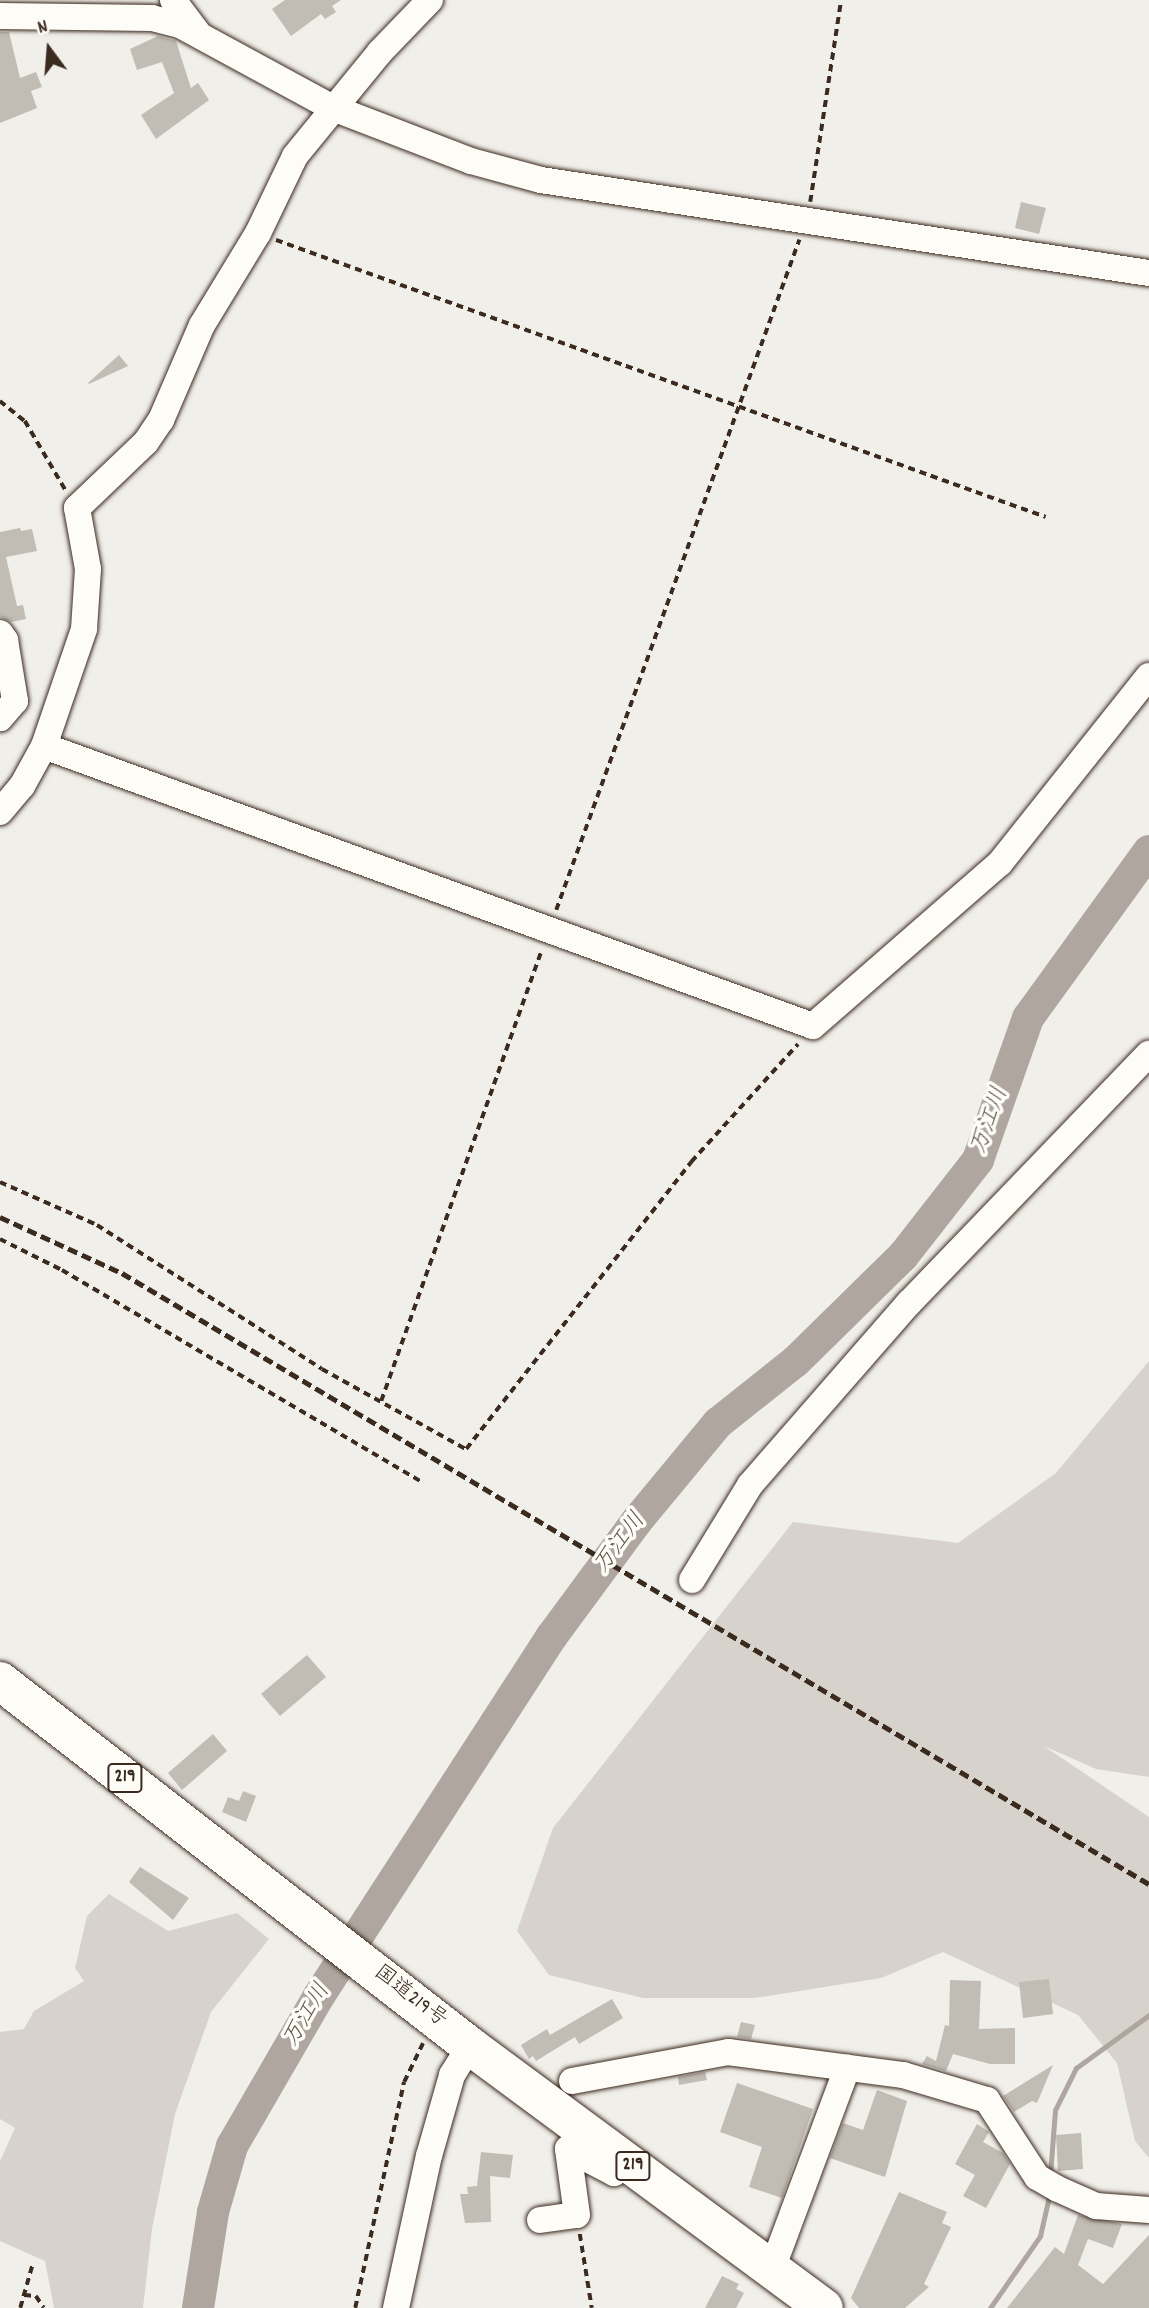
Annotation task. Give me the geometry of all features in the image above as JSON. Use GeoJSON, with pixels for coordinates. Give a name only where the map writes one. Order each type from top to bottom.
{"type":"FeatureCollection","features":[{"type":"Feature","properties":{"kind":"highway","name":"国道219号"},"geometry":{"type":"LineString","coordinates":[[0,1681],[456,2034],[824,2308]]}},
{"type":"Feature","properties":{"kind":"street"},"geometry":{"type":"LineString","coordinates":[[173,0],[197,32]]}},
{"type":"Feature","properties":{"kind":"street"},"geometry":{"type":"LineString","coordinates":[[0,812],[22,786],[44,746],[84,629],[88,569],[76,508],[146,442],[161,420],[202,325],[258,233],[295,156],[333,108],[430,0]]}},
{"type":"Feature","properties":{"kind":"street"},"geometry":{"type":"LineString","coordinates":[[0,16],[152,19],[197,32],[333,108],[471,161],[541,180],[807,218],[1149,273]]}},
{"type":"Feature","properties":{"kind":"street"},"geometry":{"type":"LineString","coordinates":[[0,633],[5,640],[6,685],[15,701],[0,718]]}},
{"type":"Feature","properties":{"kind":"street"},"geometry":{"type":"LineString","coordinates":[[44,746],[813,1027],[1000,863],[1149,676]]}},
{"type":"Feature","properties":{"kind":"street"},"geometry":{"type":"LineString","coordinates":[[692,1580],[759,1475],[909,1303],[1149,1054]]}},
{"type":"Feature","properties":{"kind":"street"},"geometry":{"type":"LineString","coordinates":[[396,2308],[429,2156],[453,2075],[456,2034]]}},
{"type":"Feature","properties":{"kind":"street"},"geometry":{"type":"LineString","coordinates":[[572,2081],[728,2052],[903,2075],[987,2100],[1037,2177],[1096,2206],[1149,2210]]}},
{"type":"Feature","properties":{"kind":"street"},"geometry":{"type":"LineString","coordinates":[[772,2269],[847,2067]]}},
{"type":"Feature","properties":{"kind":"street"},"geometry":{"type":"LineString","coordinates":[[540,2220],[577,2215],[568,2149],[614,2173],[626,2161]]}},
{"type":"Feature","properties":{"kind":"path"},"geometry":{"type":"LineString","coordinates":[[381,1401],[548,931],[807,218],[841,0]]}},
{"type":"Feature","properties":{"kind":"path"},"geometry":{"type":"LineString","coordinates":[[258,233],[737,408],[1046,517]]}},
{"type":"Feature","properties":{"kind":"path"},"geometry":{"type":"LineString","coordinates":[[0,401],[25,421],[76,508]]}},
{"type":"Feature","properties":{"kind":"path"},"geometry":{"type":"LineString","coordinates":[[0,1182],[97,1225],[322,1369],[466,1449],[691,1162],[813,1027]]}},
{"type":"Feature","properties":{"kind":"path"},"geometry":{"type":"LineString","coordinates":[[0,1239],[62,1270],[423,1483]]}},
{"type":"Feature","properties":{"kind":"path"},"geometry":{"type":"LineString","coordinates":[[355,2308],[404,2082],[430,2032],[456,2034]]}},
{"type":"Feature","properties":{"kind":"path"},"geometry":{"type":"LineString","coordinates":[[577,2215],[592,2308]]}},
{"type":"Feature","properties":{"kind":"path"},"geometry":{"type":"LineString","coordinates":[[20,2308],[32,2266]]}},
{"type":"Feature","properties":{"kind":"path"},"geometry":{"type":"LineString","coordinates":[[24,2295],[36,2296],[44,2308]]}},
{"type":"Feature","properties":{"kind":"shaded area"},"geometry":{"type":"Polygon","coordinates":[[[1149,1361],[1149,1777],[1096,1769],[1044,1746],[1149,1817],[1149,2158],[1135,2141],[1117,2063],[1078,2015],[943,1952],[881,1978],[755,1998],[643,1998],[549,1975],[517,1931],[553,1828],[793,1522],[958,1543],[1056,1473],[1149,1361]]]}},
{"type":"Feature","properties":{"kind":"shaded area"},"geometry":{"type":"Polygon","coordinates":[[[109,1894],[168,1931],[237,1913],[269,1939],[211,2012],[175,2114],[152,2229],[143,2308],[54,2308],[45,2261],[0,2241],[0,2161],[15,2128],[0,2119],[0,2032],[24,2029],[34,2011],[84,1981],[75,1968],[87,1916],[109,1894]]]}},
{"type":"Feature","properties":{"kind":"building"},"geometry":{"type":"Polygon","coordinates":[[[285,0],[341,0],[332,6],[336,12],[325,19],[321,14],[291,36],[272,9],[285,0]]]}},
{"type":"Feature","properties":{"kind":"building"},"geometry":{"type":"Polygon","coordinates":[[[0,32],[9,32],[20,78],[36,72],[42,87],[31,91],[37,108],[0,123],[0,32]]]}},
{"type":"Feature","properties":{"kind":"building"},"geometry":{"type":"Polygon","coordinates":[[[158,36],[176,41],[191,88],[198,83],[209,100],[156,139],[141,115],[174,93],[162,62],[137,70],[130,49],[158,36]]]}},
{"type":"Feature","properties":{"kind":"building"},"geometry":{"type":"Polygon","coordinates":[[[1021,202],[1046,208],[1039,234],[1015,228],[1021,202]]]}},
{"type":"Feature","properties":{"kind":"building"},"geometry":{"type":"Polygon","coordinates":[[[119,355],[128,366],[88,383],[119,355]]]}},
{"type":"Feature","properties":{"kind":"building"},"geometry":{"type":"Polygon","coordinates":[[[20,528],[21,531],[32,529],[37,551],[6,557],[17,606],[23,605],[26,619],[11,622],[0,617],[0,532],[20,528]]]}},
{"type":"Feature","properties":{"kind":"building"},"geometry":{"type":"Polygon","coordinates":[[[307,1655],[326,1677],[280,1716],[261,1694],[307,1655]]]}},
{"type":"Feature","properties":{"kind":"building"},"geometry":{"type":"Polygon","coordinates":[[[213,1734],[227,1751],[182,1790],[168,1773],[213,1734]]]}},
{"type":"Feature","properties":{"kind":"building"},"geometry":{"type":"Polygon","coordinates":[[[243,1791],[256,1796],[246,1822],[222,1812],[228,1797],[239,1801],[243,1791]]]}},
{"type":"Feature","properties":{"kind":"building"},"geometry":{"type":"Polygon","coordinates":[[[140,1867],[189,1898],[173,1920],[129,1882],[140,1867]]]}},
{"type":"Feature","properties":{"kind":"building"},"geometry":{"type":"Polygon","coordinates":[[[1049,1979],[1053,2014],[1023,2018],[1019,1982],[1049,1979]]]}},
{"type":"Feature","properties":{"kind":"building"},"geometry":{"type":"Polygon","coordinates":[[[950,1980],[981,1981],[979,2029],[1015,2028],[1015,2064],[990,2064],[953,2054],[946,2071],[922,2064],[927,2056],[936,2061],[945,2025],[949,2026],[950,1980]]]}},
{"type":"Feature","properties":{"kind":"building"},"geometry":{"type":"Polygon","coordinates":[[[612,1999],[623,2018],[579,2044],[575,2037],[536,2061],[533,2056],[529,2059],[521,2045],[547,2029],[550,2035],[612,1999]]]}},
{"type":"Feature","properties":{"kind":"building"},"geometry":{"type":"Polygon","coordinates":[[[741,2022],[755,2025],[751,2039],[737,2037],[741,2022]]]}},
{"type":"Feature","properties":{"kind":"building"},"geometry":{"type":"Polygon","coordinates":[[[1053,2065],[1037,2103],[1032,2101],[1014,2112],[1003,2096],[1053,2065]]]}},
{"type":"Feature","properties":{"kind":"building"},"geometry":{"type":"Polygon","coordinates":[[[705,2072],[707,2080],[679,2085],[678,2077],[705,2072]]]}},
{"type":"Feature","properties":{"kind":"building"},"geometry":{"type":"Polygon","coordinates":[[[737,2083],[813,2109],[782,2198],[749,2187],[762,2147],[720,2132],[737,2083]]]}},
{"type":"Feature","properties":{"kind":"building"},"geometry":{"type":"Polygon","coordinates":[[[877,2090],[907,2101],[885,2177],[830,2158],[843,2123],[863,2130],[877,2090]]]}},
{"type":"Feature","properties":{"kind":"building"},"geometry":{"type":"Polygon","coordinates":[[[977,2124],[989,2132],[983,2142],[1003,2153],[1010,2164],[986,2208],[963,2196],[975,2175],[955,2164],[977,2124]]]}},
{"type":"Feature","properties":{"kind":"building"},"geometry":{"type":"Polygon","coordinates":[[[1081,2133],[1083,2169],[1058,2171],[1056,2135],[1081,2133]]]}},
{"type":"Feature","properties":{"kind":"building"},"geometry":{"type":"Polygon","coordinates":[[[481,2152],[513,2155],[510,2178],[490,2176],[491,2222],[465,2223],[460,2194],[468,2194],[467,2187],[477,2186],[481,2152]]]}},
{"type":"Feature","properties":{"kind":"building"},"geometry":{"type":"Polygon","coordinates":[[[899,2192],[947,2212],[942,2223],[951,2227],[924,2284],[929,2287],[905,2308],[859,2308],[851,2298],[899,2192]]]}},
{"type":"Feature","properties":{"kind":"building"},"geometry":{"type":"Polygon","coordinates":[[[1078,2215],[1122,2224],[1113,2248],[1088,2239],[1078,2265],[1103,2284],[1149,2235],[1149,2308],[1007,2308],[1055,2247],[1064,2254],[1078,2215]]]}},
{"type":"Feature","properties":{"kind":"building"},"geometry":{"type":"Polygon","coordinates":[[[722,2276],[739,2284],[736,2289],[744,2293],[736,2308],[705,2308],[722,2276]]]}},
{"type":"Feature","properties":{"kind":"waterway","name":"万江川"},"geometry":{"type":"LineString","coordinates":[[198,2308],[213,2212],[232,2146],[319,1996],[552,1636],[636,1522],[718,1423],[796,1361],[903,1256],[978,1160],[1028,1018],[1149,851]]}},
{"type":"Feature","properties":{"kind":"waterway"},"geometry":{"type":"LineString","coordinates":[[1050,2175],[1055,2110],[1076,2068],[1149,2015]]}},
{"type":"Feature","properties":{"kind":"waterway"},"geometry":{"type":"LineString","coordinates":[[990,2308],[1040,2236],[1050,2192]]}},
{"type":"Feature","properties":{"kind":"railway"},"geometry":{"type":"LineString","coordinates":[[0,1217],[122,1273],[1149,1884]]}}]}
